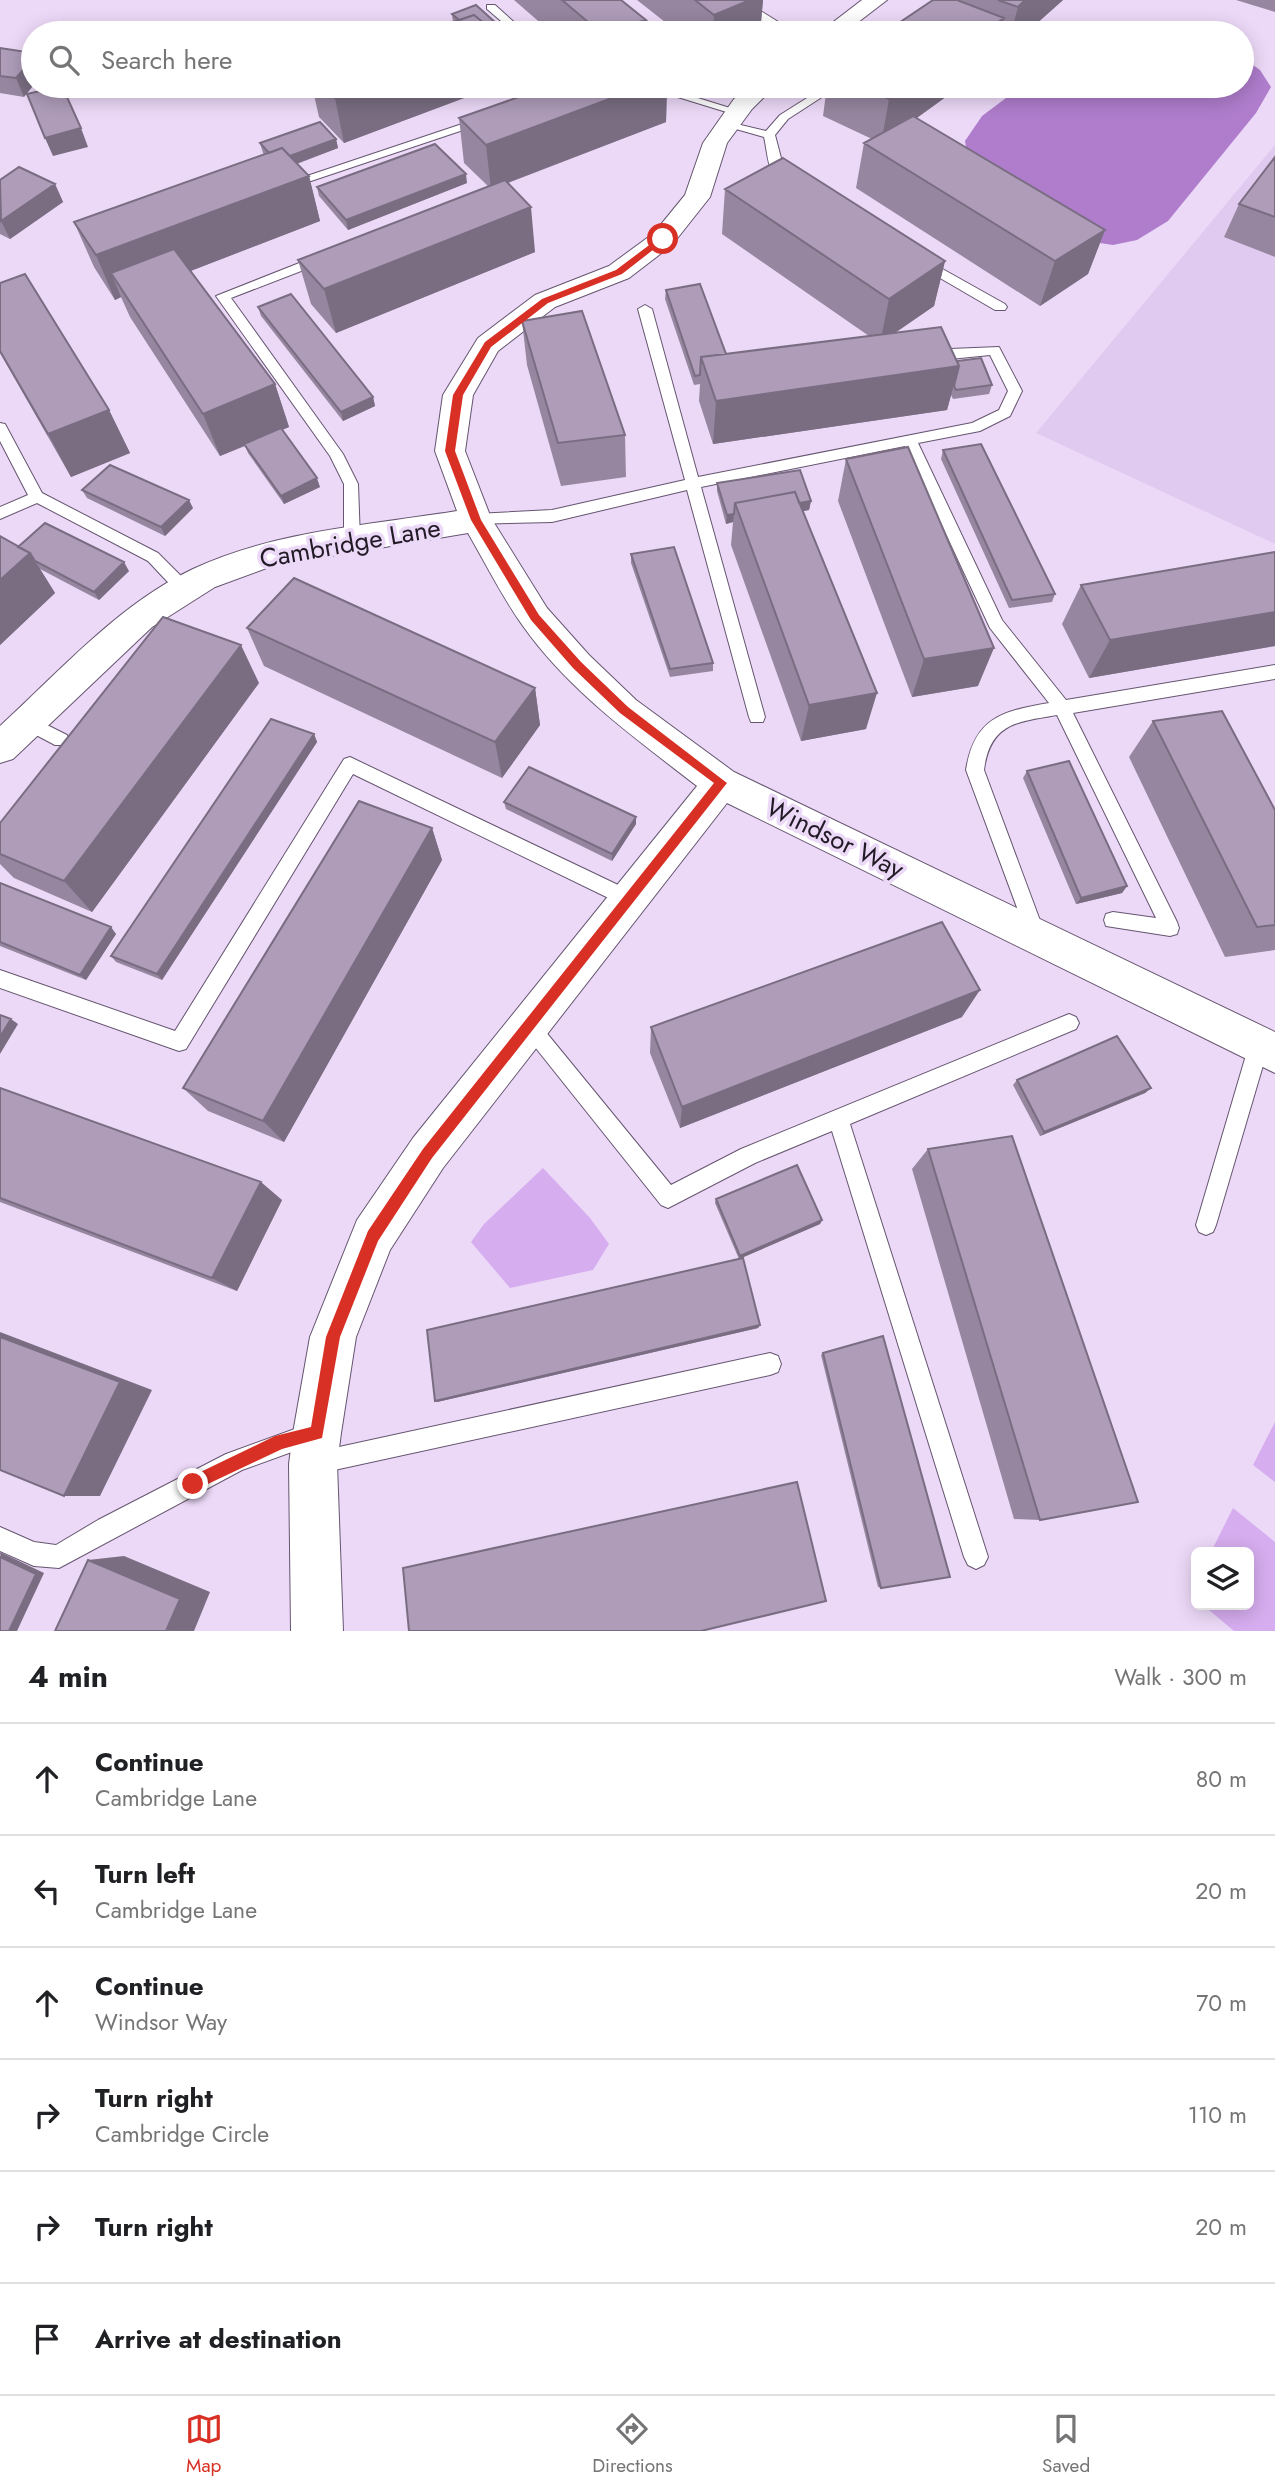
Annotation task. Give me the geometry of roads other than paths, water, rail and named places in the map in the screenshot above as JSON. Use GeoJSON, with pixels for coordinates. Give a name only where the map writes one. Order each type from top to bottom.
{"type":"FeatureCollection","features":[{"type":"Feature","properties":{"kind":"street"},"geometry":{"type":"LineString","coordinates":[[851,21],[876,0]]}},
{"type":"Feature","properties":{"kind":"street","name":"Cambridge Lane"},"geometry":{"type":"LineString","coordinates":[[0,748],[141,618],[204,578],[268,554],[476,520],[450,451],[458,395],[488,345],[545,301],[619,272],[663,239],[697,197],[715,143],[752,98]]}},
{"type":"Feature","properties":{"kind":"street","name":"Windsor Way"},"geometry":{"type":"LineString","coordinates":[[476,520],[535,617],[577,665],[624,710],[722,783],[1267,1049]]}},
{"type":"Feature","properties":{"kind":"street"},"geometry":{"type":"LineString","coordinates":[[317,1631],[315,1448],[333,1337],[373,1236],[428,1153],[722,783]]}},
{"type":"Feature","properties":{"kind":"lane"},"geometry":{"type":"LineString","coordinates":[[736,0],[766,21]]}},
{"type":"Feature","properties":{"kind":"lane"},"geometry":{"type":"LineString","coordinates":[[491,7],[507,21]]}},
{"type":"Feature","properties":{"kind":"lane"},"geometry":{"type":"LineString","coordinates":[[679,98],[769,135]]}},
{"type":"Feature","properties":{"kind":"lane"},"geometry":{"type":"LineString","coordinates":[[769,135],[784,117],[814,98]]}},
{"type":"Feature","properties":{"kind":"lane"},"geometry":{"type":"LineString","coordinates":[[307,178],[495,116]]}},
{"type":"Feature","properties":{"kind":"lane"},"geometry":{"type":"LineString","coordinates":[[769,135],[780,179],[791,186]]}},
{"type":"Feature","properties":{"kind":"lane"},"geometry":{"type":"LineString","coordinates":[[337,252],[223,296],[336,454],[351,484],[352,540]]}},
{"type":"Feature","properties":{"kind":"lane"},"geometry":{"type":"LineString","coordinates":[[907,253],[1000,307]]}},
{"type":"Feature","properties":{"kind":"lane"},"geometry":{"type":"LineString","coordinates":[[645,309],[757,717]]}},
{"type":"Feature","properties":{"kind":"lane"},"geometry":{"type":"LineString","coordinates":[[476,520],[552,516],[693,483],[975,427],[1005,413],[1015,391],[993,350],[950,354]]}},
{"type":"Feature","properties":{"kind":"lane"},"geometry":{"type":"LineString","coordinates":[[0,428],[37,497],[153,556],[185,590]]}},
{"type":"Feature","properties":{"kind":"lane"},"geometry":{"type":"LineString","coordinates":[[910,441],[996,624],[1062,708],[1170,928],[1112,920]]}},
{"type":"Feature","properties":{"kind":"lane"},"geometry":{"type":"LineString","coordinates":[[0,513],[37,497]]}},
{"type":"Feature","properties":{"kind":"lane"},"geometry":{"type":"LineString","coordinates":[[1038,937],[975,770],[977,749],[993,726],[1012,716],[1275,672]]}},
{"type":"Feature","properties":{"kind":"lane"},"geometry":{"type":"LineString","coordinates":[[27,722],[61,740]]}},
{"type":"Feature","properties":{"kind":"lane"},"geometry":{"type":"LineString","coordinates":[[0,979],[179,1042],[350,764],[631,900]]}},
{"type":"Feature","properties":{"kind":"lane"},"geometry":{"type":"LineString","coordinates":[[529,1027],[667,1198],[748,1156],[1069,1023]]}},
{"type":"Feature","properties":{"kind":"lane"},"geometry":{"type":"LineString","coordinates":[[1206,1225],[1267,1049]]}},
{"type":"Feature","properties":{"kind":"lane"},"geometry":{"type":"LineString","coordinates":[[838,1119],[976,1557]]}},
{"type":"Feature","properties":{"kind":"lane"},"geometry":{"type":"LineString","coordinates":[[0,1539],[39,1556],[59,1557],[81,1541],[281,1441],[315,1448],[770,1364]]}}]}
